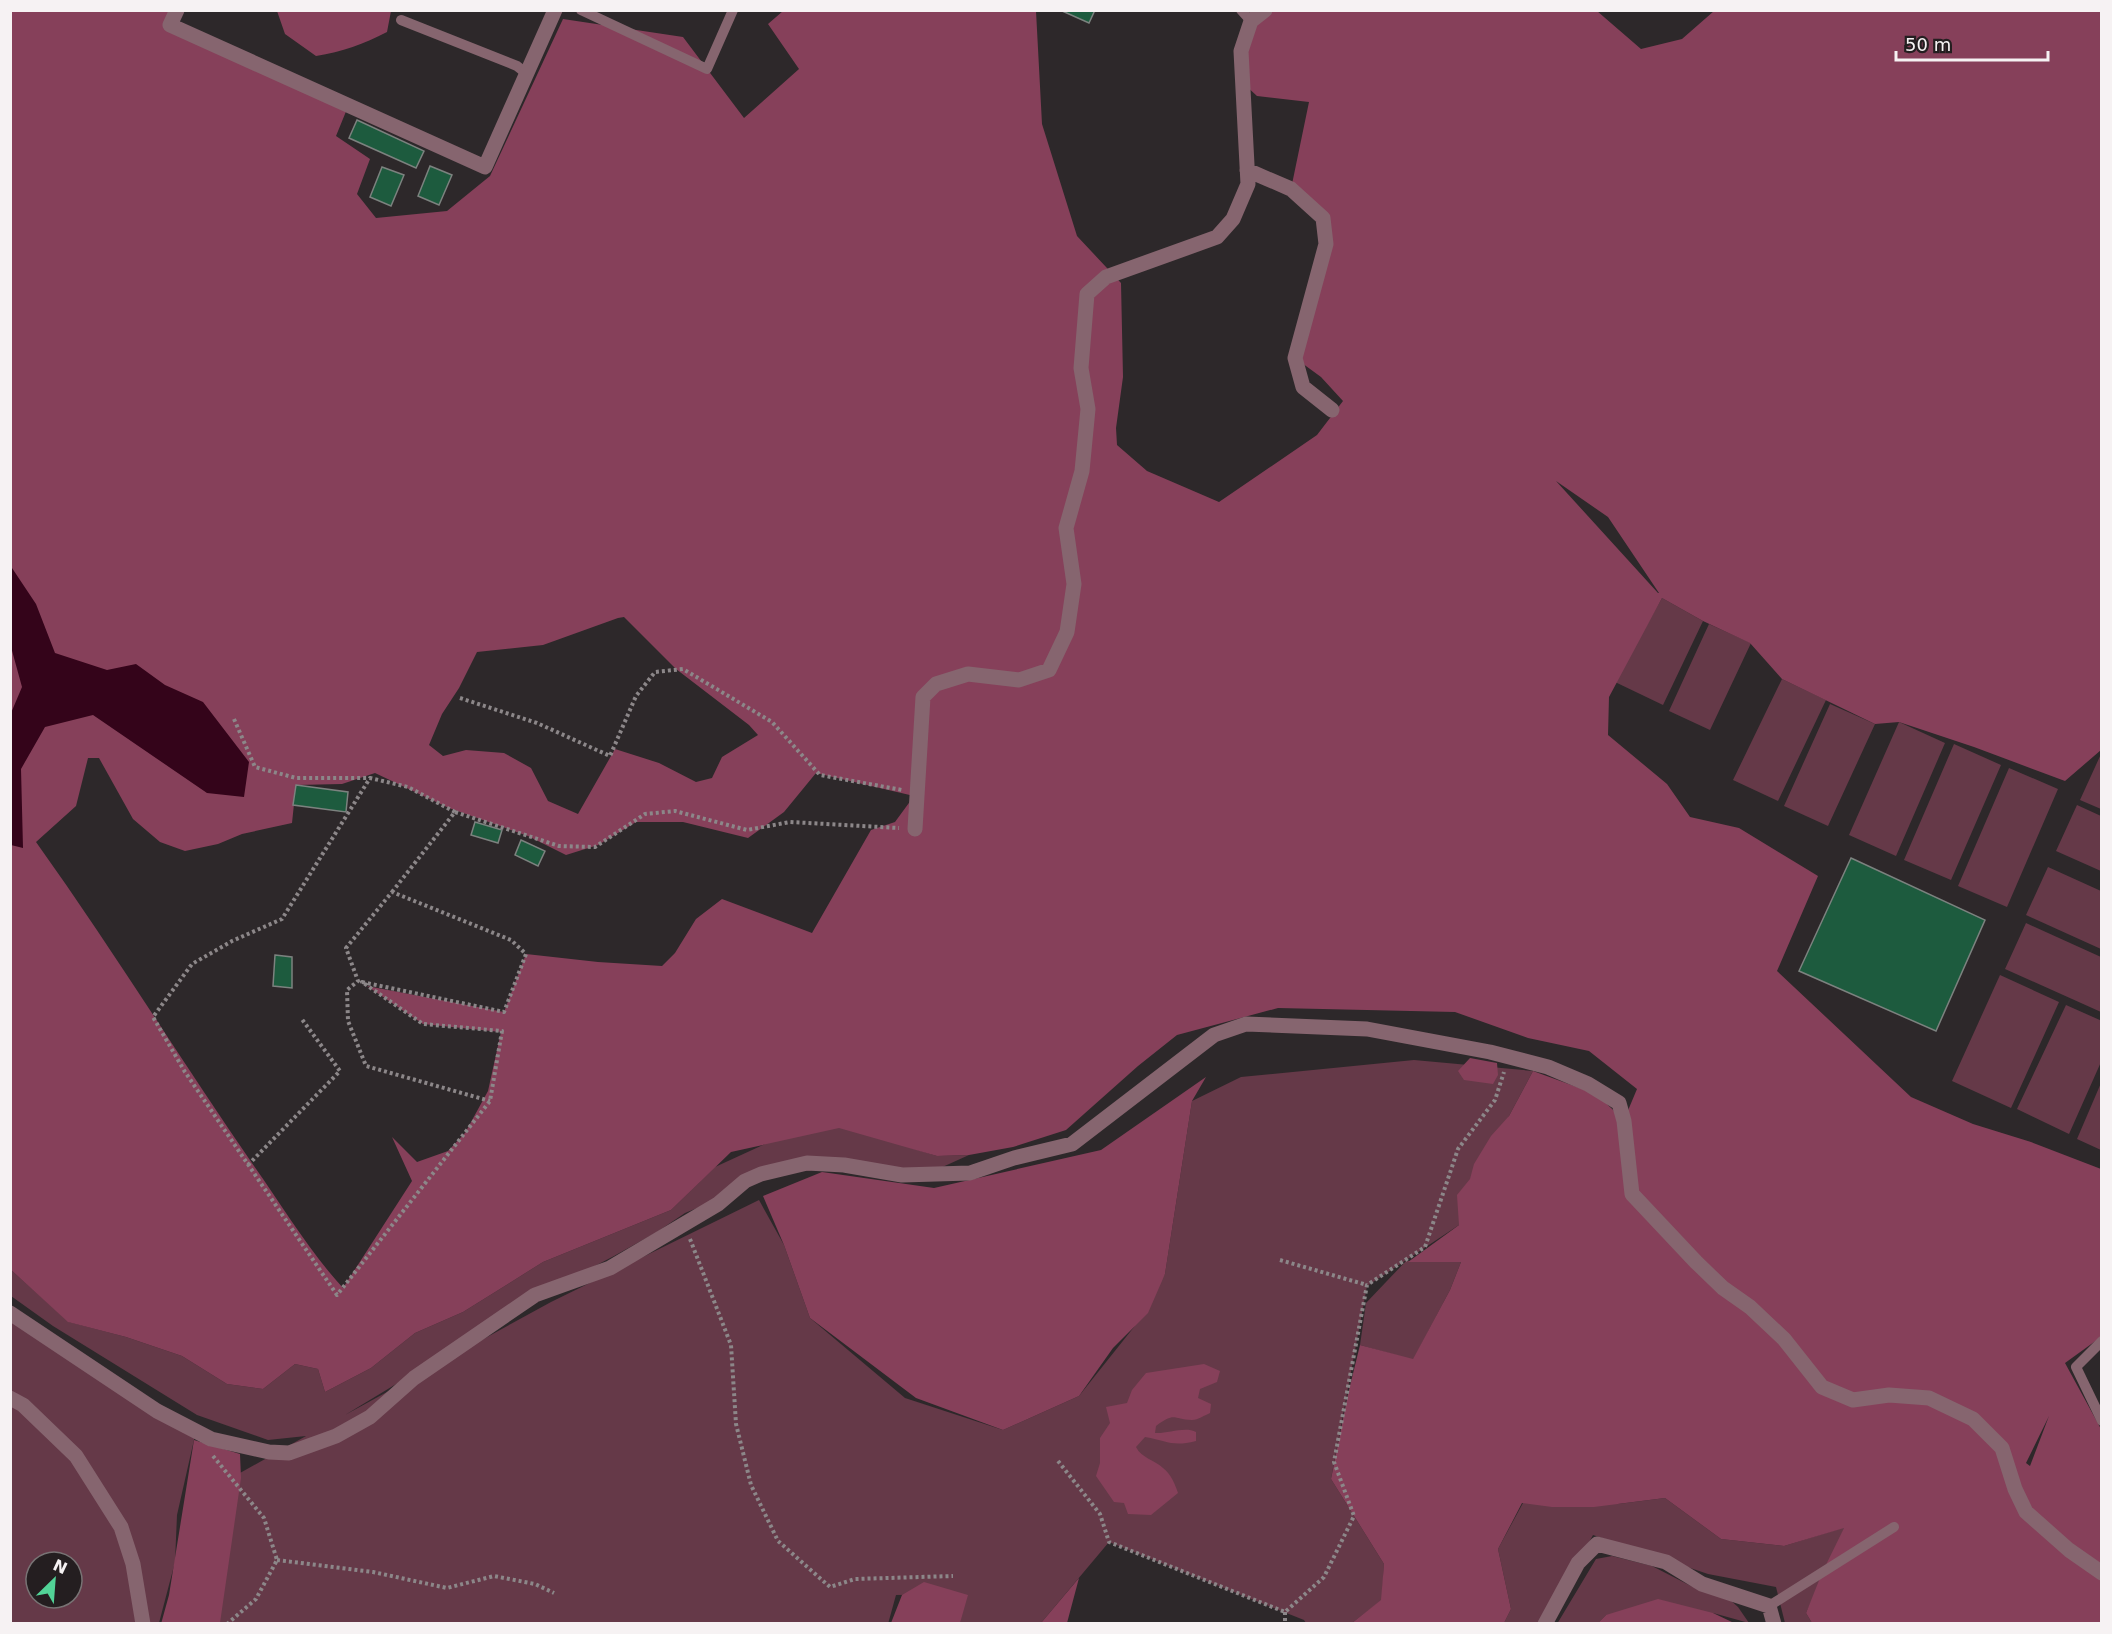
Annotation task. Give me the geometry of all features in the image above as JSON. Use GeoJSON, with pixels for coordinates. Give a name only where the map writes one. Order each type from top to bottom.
{"type":"FeatureCollection","features":[{"type":"Feature","properties":{"kind":"street"},"geometry":{"type":"LineString","coordinates":[[177,10],[170,24],[485,167],[555,10]]}},
{"type":"Feature","properties":{"kind":"street"},"geometry":{"type":"LineString","coordinates":[[915,829],[923,697],[936,684],[968,674],[1019,680],[1048,670],[1067,632],[1074,584],[1066,528],[1082,471],[1088,409],[1081,368],[1087,294],[1106,277],[1217,237],[1233,219],[1248,184],[1241,51],[1246,16],[1265,10]]}},
{"type":"Feature","properties":{"kind":"street"},"geometry":{"type":"LineString","coordinates":[[1247,170],[1291,189],[1323,218],[1326,244],[1295,358],[1303,387],[1332,410]]}},
{"type":"Feature","properties":{"kind":"street"},"geometry":{"type":"LineString","coordinates":[[10,1313],[157,1412],[211,1439],[268,1452],[289,1453],[336,1436],[370,1417],[414,1378],[536,1295],[610,1268],[718,1204],[745,1181],[761,1174],[807,1163],[844,1165],[902,1175],[970,1173],[1014,1158],[1072,1144],[1214,1035],[1246,1024],[1367,1029],[1548,1067],[1588,1084],[1619,1103],[1624,1121],[1632,1194],[1702,1269],[1723,1288],[1750,1307],[1784,1340],[1822,1387],[1853,1400],[1889,1395],[1929,1398],[1972,1419],[2002,1448],[2015,1489],[2026,1512],[2069,1550],[2102,1573]]}},
{"type":"Feature","properties":{"kind":"street"},"geometry":{"type":"LineString","coordinates":[[10,1398],[22,1405],[76,1456],[121,1527],[133,1564],[143,1623]]}},
{"type":"Feature","properties":{"kind":"street"},"geometry":{"type":"LineString","coordinates":[[1545,1623],[1578,1563],[1597,1544],[1666,1562],[1702,1584],[1768,1606],[1774,1623]]}},
{"type":"Feature","properties":{"kind":"lane"},"geometry":{"type":"LineString","coordinates":[[581,10],[707,69],[733,10]]}},
{"type":"Feature","properties":{"kind":"lane"},"geometry":{"type":"LineString","coordinates":[[401,20],[517,66],[527,74]]}},
{"type":"Feature","properties":{"kind":"lane"},"geometry":{"type":"LineString","coordinates":[[2102,1341],[2076,1367],[2102,1421]]}},
{"type":"Feature","properties":{"kind":"lane"},"geometry":{"type":"LineString","coordinates":[[1768,1606],[1894,1527]]}},
{"type":"Feature","properties":{"kind":"path"},"geometry":{"type":"LineString","coordinates":[[460,698],[537,723],[610,756],[636,696],[655,672],[683,669],[772,722],[820,775],[895,788],[917,795]]}},
{"type":"Feature","properties":{"kind":"path"},"geometry":{"type":"LineString","coordinates":[[234,719],[255,767],[296,778],[370,778],[408,787],[455,812],[559,846],[595,847],[645,814],[675,811],[747,830],[790,822],[915,829]]}},
{"type":"Feature","properties":{"kind":"path"},"geometry":{"type":"LineString","coordinates":[[370,778],[282,919],[232,941],[192,964],[153,1017],[185,1072],[337,1295],[490,1101],[502,1031],[423,1024],[362,982],[504,1012],[526,954],[511,940],[392,892]]}},
{"type":"Feature","properties":{"kind":"path"},"geometry":{"type":"LineString","coordinates":[[455,812],[346,948],[358,981],[347,990],[348,1021],[366,1066],[490,1101]]}},
{"type":"Feature","properties":{"kind":"path"},"geometry":{"type":"LineString","coordinates":[[248,1165],[340,1071],[301,1018]]}},
{"type":"Feature","properties":{"kind":"path"},"geometry":{"type":"LineString","coordinates":[[1285,1623],[1285,1612],[1324,1576],[1354,1516],[1334,1462],[1367,1285],[1425,1247],[1458,1149],[1495,1100],[1508,1057]]}},
{"type":"Feature","properties":{"kind":"path"},"geometry":{"type":"LineString","coordinates":[[684,1224],[731,1345],[739,1434],[751,1485],[778,1541],[830,1587],[855,1579],[953,1576]]}},
{"type":"Feature","properties":{"kind":"path"},"geometry":{"type":"LineString","coordinates":[[1280,1260],[1367,1285]]}},
{"type":"Feature","properties":{"kind":"path"},"geometry":{"type":"LineString","coordinates":[[196,1431],[220,1466],[264,1518],[277,1560],[255,1599],[227,1623]]}},
{"type":"Feature","properties":{"kind":"path"},"geometry":{"type":"LineString","coordinates":[[1058,1461],[1100,1514],[1109,1542],[1285,1612]]}},
{"type":"Feature","properties":{"kind":"path"},"geometry":{"type":"LineString","coordinates":[[277,1560],[373,1572],[447,1588],[494,1576],[535,1584],[554,1593]]}},
{"type":"Feature","properties":{"kind":"shaded area"},"geometry":{"type":"Polygon","coordinates":[[[277,10],[391,11],[387,32],[353,47],[316,56],[285,34],[277,10]]]}},
{"type":"Feature","properties":{"kind":"shaded area"},"geometry":{"type":"Polygon","coordinates":[[[10,11],[170,11],[169,29],[347,109],[336,136],[370,159],[357,194],[376,218],[447,211],[490,176],[563,19],[683,37],[744,118],[799,69],[768,24],[783,11],[1036,11],[1042,124],[1077,236],[1121,283],[1123,377],[1116,428],[1117,445],[1147,471],[1219,502],[1317,435],[1343,401],[1321,377],[1295,358],[1318,272],[1323,218],[1291,189],[1309,102],[1257,96],[1243,83],[1241,51],[1265,11],[1597,11],[1641,49],[1682,39],[1714,11],[2101,11],[2101,750],[2065,781],[1899,722],[1875,724],[1782,679],[1750,643],[1703,621],[1662,598],[1609,697],[1608,735],[1667,784],[1690,817],[1739,828],[1818,876],[1777,971],[1911,1097],[1973,1124],[2031,1142],[2101,1169],[2101,1337],[2065,1363],[2101,1429],[2101,1623],[1812,1623],[1806,1613],[1844,1528],[1784,1546],[1721,1539],[1665,1498],[1594,1507],[1552,1507],[1522,1503],[1498,1549],[1511,1609],[1504,1623],[1352,1623],[1381,1600],[1384,1564],[1331,1479],[1360,1345],[1413,1359],[1450,1290],[1461,1262],[1408,1262],[1459,1225],[1457,1195],[1470,1179],[1474,1164],[1491,1136],[1509,1116],[1533,1071],[1596,1094],[1624,1120],[1637,1089],[1589,1051],[1528,1038],[1455,1012],[1278,1008],[1177,1035],[1138,1066],[1066,1130],[1013,1147],[969,1155],[937,1156],[839,1128],[731,1152],[671,1210],[543,1262],[463,1312],[415,1333],[371,1368],[325,1392],[318,1369],[295,1364],[263,1389],[227,1384],[182,1356],[126,1337],[68,1322],[10,1269],[10,11]],[[1556,481],[1658,593],[1608,517],[1556,481]],[[624,617],[543,645],[477,652],[459,688],[442,714],[429,745],[443,756],[466,750],[504,753],[531,768],[548,801],[578,814],[615,749],[659,763],[696,782],[712,778],[722,757],[758,735],[749,725],[676,669],[624,617]],[[88,758],[76,806],[36,842],[297,1228],[343,1288],[412,1181],[392,1137],[417,1162],[448,1151],[465,1133],[488,1091],[501,1032],[423,1024],[367,986],[504,1012],[526,954],[662,966],[675,953],[696,919],[722,899],[812,933],[871,830],[895,822],[914,796],[816,773],[784,812],[748,838],[683,822],[636,822],[598,845],[566,855],[528,836],[449,808],[375,773],[342,784],[296,785],[292,823],[242,834],[218,844],[185,851],[160,842],[133,819],[99,758],[88,758]],[[2049,1416],[2026,1463],[2030,1466],[2049,1416]]]}},
{"type":"Feature","properties":{"kind":"shaded area"},"geometry":{"type":"Polygon","coordinates":[[[10,565],[36,604],[55,653],[107,670],[136,664],[165,685],[203,702],[249,762],[244,797],[207,793],[93,715],[45,727],[21,769],[23,848],[11,845],[11,713],[22,687],[11,647],[10,565]]]}},
{"type":"Feature","properties":{"kind":"shaded area"},"geometry":{"type":"Polygon","coordinates":[[[1662,598],[1703,621],[1663,705],[1615,682],[1662,598]]]}},
{"type":"Feature","properties":{"kind":"shaded area"},"geometry":{"type":"Polygon","coordinates":[[[1709,624],[1751,643],[1710,730],[1669,711],[1709,624]]]}},
{"type":"Feature","properties":{"kind":"shaded area"},"geometry":{"type":"Polygon","coordinates":[[[1782,679],[1826,700],[1778,801],[1733,780],[1782,679]]]}},
{"type":"Feature","properties":{"kind":"shaded area"},"geometry":{"type":"Polygon","coordinates":[[[1830,704],[1875,724],[1828,826],[1784,806],[1830,704]]]}},
{"type":"Feature","properties":{"kind":"shaded area"},"geometry":{"type":"Polygon","coordinates":[[[1899,722],[1945,743],[1896,856],[1849,835],[1899,722]]]}},
{"type":"Feature","properties":{"kind":"shaded area"},"geometry":{"type":"Polygon","coordinates":[[[1954,744],[2001,765],[1951,880],[1904,860],[1954,744]]]}},
{"type":"Feature","properties":{"kind":"shaded area"},"geometry":{"type":"Polygon","coordinates":[[[2101,754],[2101,809],[2080,800],[2101,754]]]}},
{"type":"Feature","properties":{"kind":"shaded area"},"geometry":{"type":"Polygon","coordinates":[[[2009,768],[2058,789],[2007,907],[1958,886],[2009,768]]]}},
{"type":"Feature","properties":{"kind":"shaded area"},"geometry":{"type":"Polygon","coordinates":[[[2077,805],[2101,816],[2101,871],[2056,851],[2077,805]]]}},
{"type":"Feature","properties":{"kind":"shaded area"},"geometry":{"type":"Polygon","coordinates":[[[2048,867],[2101,891],[2101,949],[2026,915],[2048,867]]]}},
{"type":"Feature","properties":{"kind":"shaded area"},"geometry":{"type":"Polygon","coordinates":[[[2026,923],[2101,957],[2101,1012],[2005,969],[2026,923]]]}},
{"type":"Feature","properties":{"kind":"shaded area"},"geometry":{"type":"Polygon","coordinates":[[[2000,975],[2059,1002],[2011,1108],[1952,1081],[2000,975]]]}},
{"type":"Feature","properties":{"kind":"shaded area"},"geometry":{"type":"Polygon","coordinates":[[[2066,1005],[2102,1021],[2101,1062],[2069,1134],[2017,1109],[2066,1005]]]}},
{"type":"Feature","properties":{"kind":"shaded area"},"geometry":{"type":"Polygon","coordinates":[[[1470,1058],[1497,1063],[1498,1075],[1493,1084],[1464,1080],[1458,1071],[1470,1058]]]}},
{"type":"Feature","properties":{"kind":"shaded area"},"geometry":{"type":"Polygon","coordinates":[[[1414,1060],[1533,1071],[1509,1116],[1459,1225],[1367,1286],[1331,1479],[1384,1564],[1382,1600],[1352,1623],[1306,1623],[1304,1620],[1109,1542],[1041,1623],[960,1623],[962,1594],[896,1595],[888,1624],[219,1623],[240,1473],[306,1436],[268,1440],[197,1415],[53,1326],[11,1296],[10,1269],[69,1322],[126,1337],[182,1356],[227,1384],[263,1389],[295,1364],[318,1369],[325,1392],[371,1368],[415,1333],[463,1312],[543,1262],[671,1210],[715,1167],[767,1143],[841,1126],[937,1156],[969,1155],[927,1174],[883,1166],[772,1173],[729,1195],[685,1213],[657,1232],[526,1302],[487,1329],[345,1415],[551,1302],[759,1200],[784,1245],[810,1318],[905,1398],[1003,1430],[1079,1396],[1134,1327],[1165,1274],[1192,1101],[1241,1077],[1414,1060]]]}},
{"type":"Feature","properties":{"kind":"shaded area"},"geometry":{"type":"Polygon","coordinates":[[[1206,1077],[1192,1101],[1165,1274],[1148,1313],[1113,1348],[1079,1396],[1003,1430],[916,1398],[810,1318],[784,1245],[763,1196],[822,1172],[934,1188],[1101,1150],[1206,1077]]]}},
{"type":"Feature","properties":{"kind":"shaded area"},"geometry":{"type":"Polygon","coordinates":[[[2101,1083],[2101,1150],[2077,1139],[2101,1083]]]}},
{"type":"Feature","properties":{"kind":"shaded area"},"geometry":{"type":"Polygon","coordinates":[[[1406,1261],[1461,1262],[1450,1290],[1413,1360],[1360,1345],[1366,1303],[1406,1261]]]}},
{"type":"Feature","properties":{"kind":"shaded area"},"geometry":{"type":"Polygon","coordinates":[[[10,1316],[196,1431],[177,1515],[175,1562],[159,1623],[11,1623],[10,1316]]]}},
{"type":"Feature","properties":{"kind":"shaded area"},"geometry":{"type":"Polygon","coordinates":[[[1204,1364],[1220,1371],[1217,1382],[1200,1389],[1198,1398],[1211,1404],[1210,1413],[1194,1420],[1174,1417],[1167,1419],[1156,1426],[1155,1433],[1192,1430],[1196,1432],[1196,1441],[1175,1443],[1145,1437],[1136,1447],[1141,1454],[1166,1470],[1178,1493],[1151,1515],[1128,1514],[1124,1503],[1114,1502],[1096,1476],[1100,1463],[1100,1438],[1110,1423],[1106,1407],[1127,1403],[1132,1390],[1146,1373],[1204,1364]]]}},
{"type":"Feature","properties":{"kind":"shaded area"},"geometry":{"type":"Polygon","coordinates":[[[194,1440],[240,1454],[241,1478],[220,1623],[161,1624],[169,1595],[194,1440]]]}},
{"type":"Feature","properties":{"kind":"shaded area"},"geometry":{"type":"Polygon","coordinates":[[[1665,1498],[1721,1539],[1784,1546],[1845,1527],[1806,1613],[1812,1623],[1785,1623],[1776,1587],[1708,1574],[1593,1535],[1545,1623],[1504,1623],[1511,1609],[1498,1549],[1523,1503],[1618,1504],[1665,1498]]]}},
{"type":"Feature","properties":{"kind":"shaded area"},"geometry":{"type":"Polygon","coordinates":[[[1612,1556],[1652,1566],[1691,1586],[1728,1598],[1738,1607],[1749,1623],[1713,1613],[1606,1615],[1598,1623],[1557,1624],[1596,1559],[1612,1556]]]}},
{"type":"Feature","properties":{"kind":"shaded area"},"geometry":{"type":"Polygon","coordinates":[[[1079,1578],[1067,1623],[1041,1623],[1079,1578]]]}},
{"type":"Feature","properties":{"kind":"shaded area"},"geometry":{"type":"Polygon","coordinates":[[[924,1582],[968,1595],[960,1623],[891,1623],[902,1595],[924,1582]]]}},
{"type":"Feature","properties":{"kind":"shaded area"},"geometry":{"type":"Polygon","coordinates":[[[1658,1599],[1713,1613],[1734,1623],[1598,1623],[1606,1615],[1658,1599]]]}},
{"type":"Feature","properties":{"kind":"building"},"geometry":{"type":"Polygon","coordinates":[[[1060,10],[1095,10],[1089,23],[1060,10]]]}},
{"type":"Feature","properties":{"kind":"building"},"geometry":{"type":"Polygon","coordinates":[[[357,120],[424,151],[416,168],[349,138],[357,120]]]}},
{"type":"Feature","properties":{"kind":"building"},"geometry":{"type":"Polygon","coordinates":[[[430,166],[452,175],[439,205],[418,196],[430,166]]]}},
{"type":"Feature","properties":{"kind":"building"},"geometry":{"type":"Polygon","coordinates":[[[382,167],[404,175],[391,206],[370,197],[382,167]]]}},
{"type":"Feature","properties":{"kind":"building"},"geometry":{"type":"Polygon","coordinates":[[[296,785],[348,792],[346,812],[293,805],[296,785]]]}},
{"type":"Feature","properties":{"kind":"building"},"geometry":{"type":"Polygon","coordinates":[[[475,822],[502,830],[498,843],[471,835],[475,822]]]}},
{"type":"Feature","properties":{"kind":"building"},"geometry":{"type":"Polygon","coordinates":[[[521,840],[545,851],[538,866],[515,855],[521,840]]]}},
{"type":"Feature","properties":{"kind":"building"},"geometry":{"type":"Polygon","coordinates":[[[1851,858],[1985,920],[1936,1031],[1799,971],[1851,858]]]}},
{"type":"Feature","properties":{"kind":"building"},"geometry":{"type":"Polygon","coordinates":[[[275,955],[292,957],[292,988],[273,986],[275,955]]]}}]}
